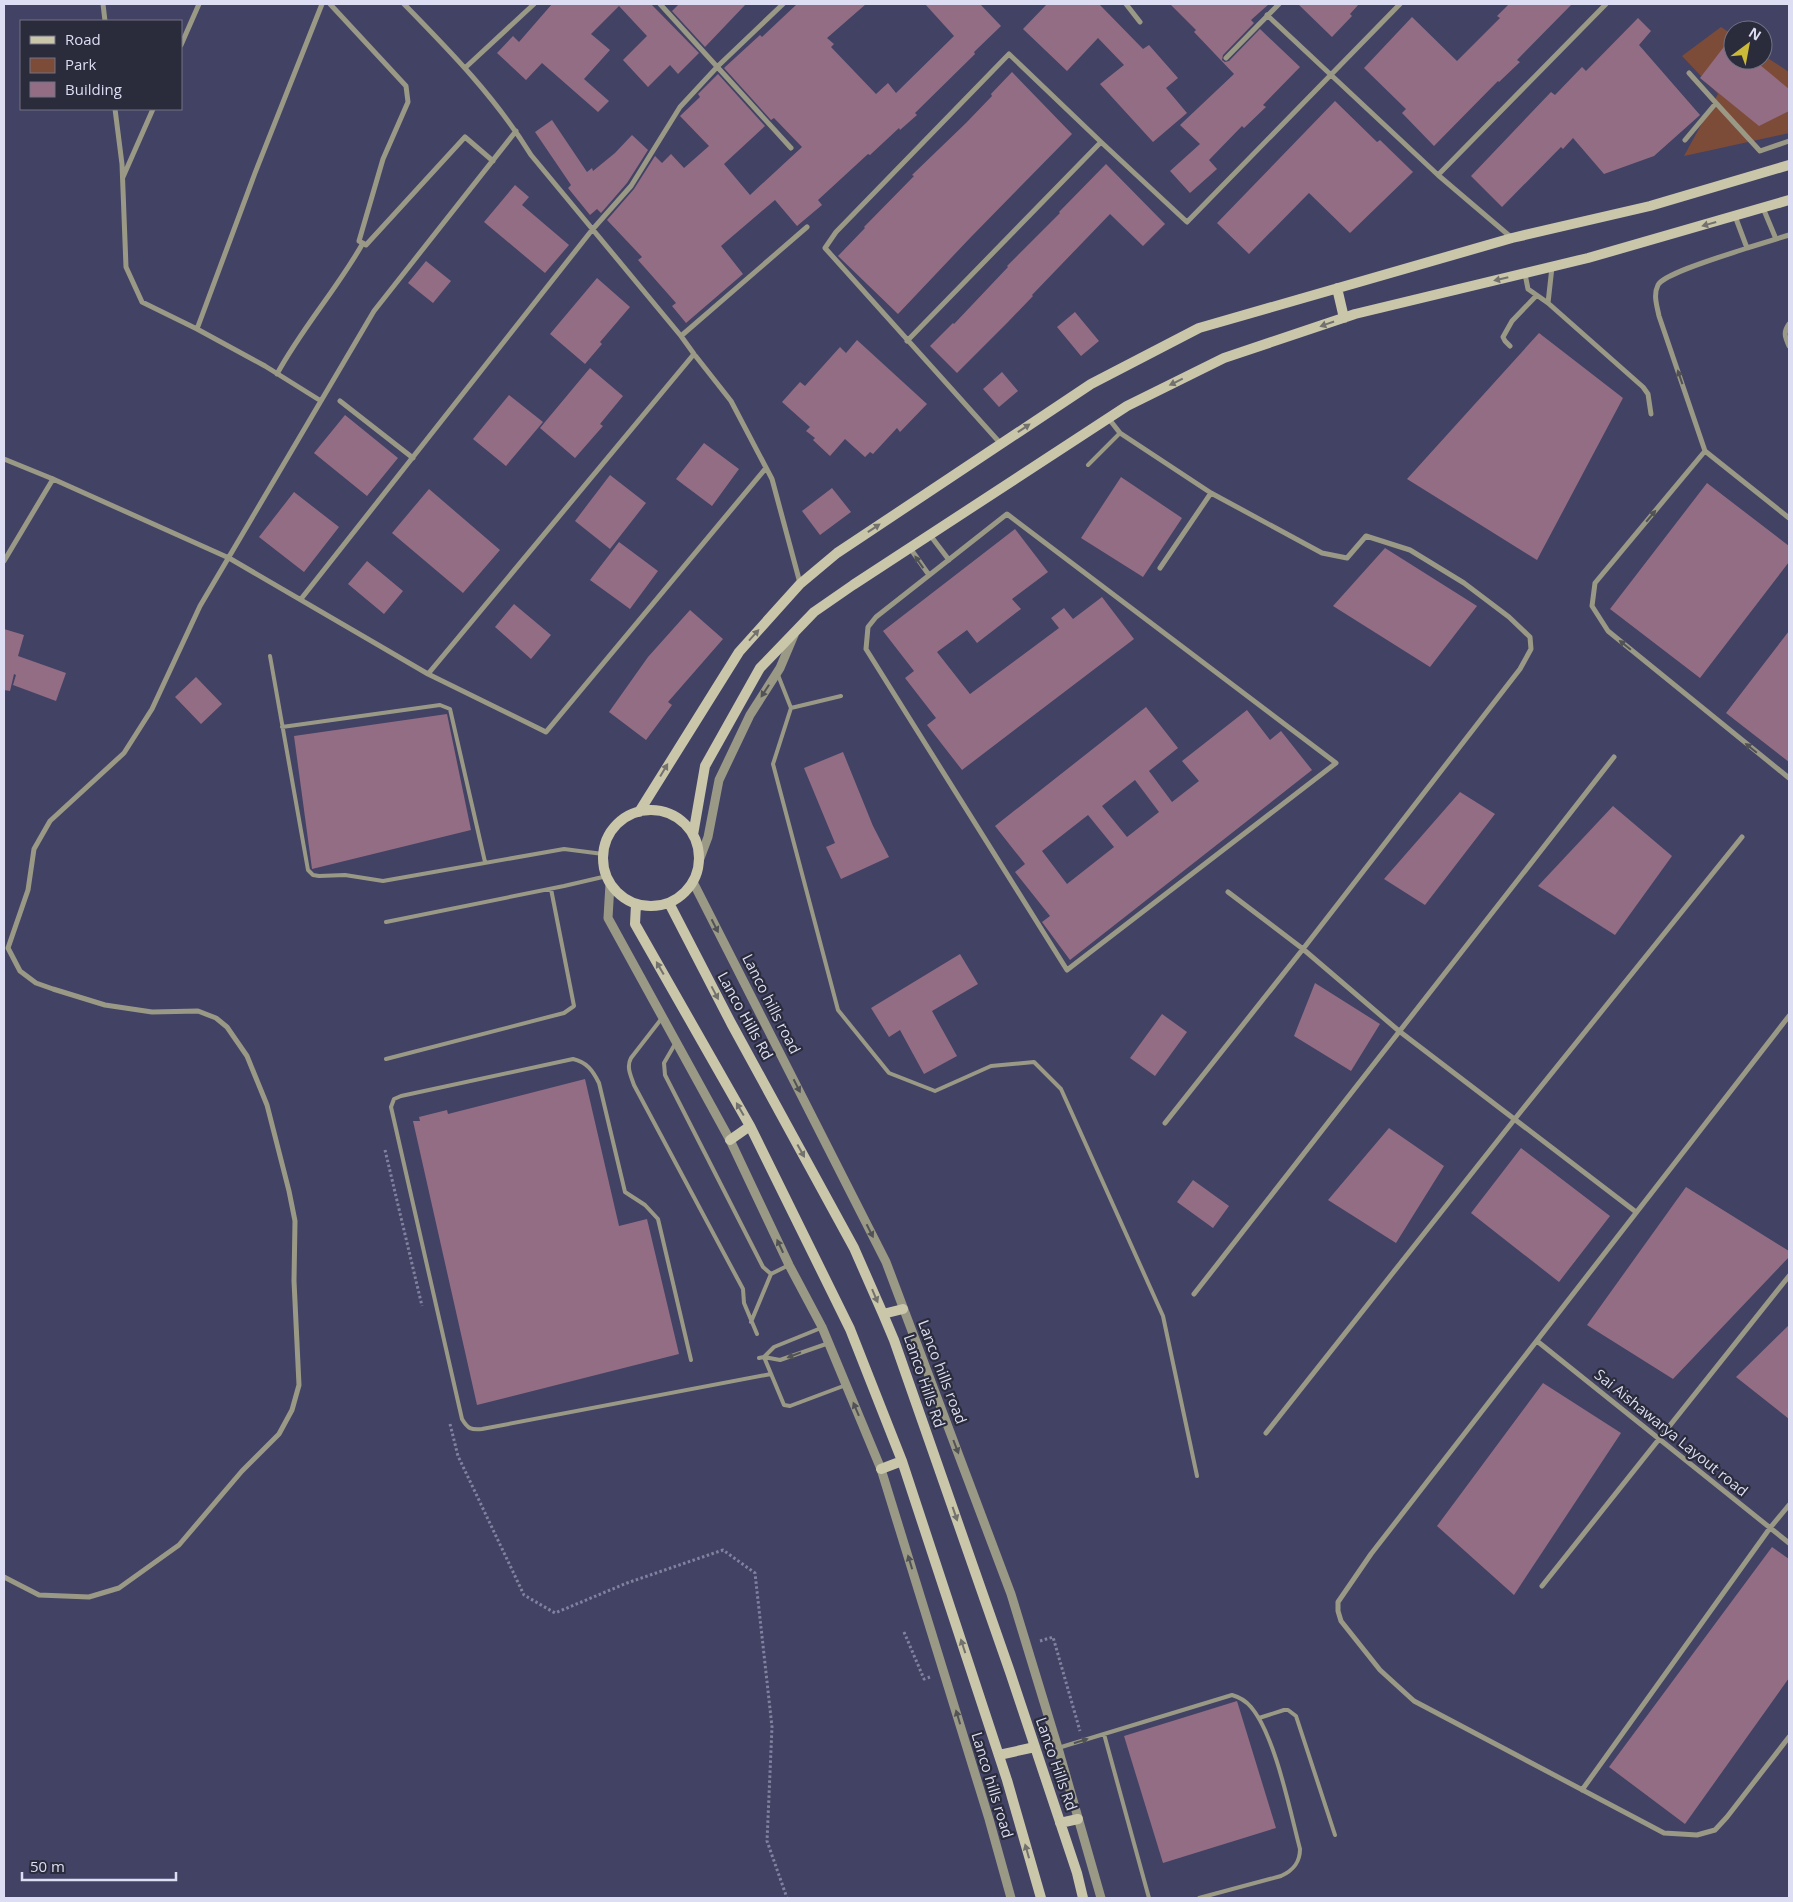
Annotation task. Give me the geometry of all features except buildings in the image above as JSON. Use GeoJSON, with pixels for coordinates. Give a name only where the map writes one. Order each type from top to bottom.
{"type":"FeatureCollection","features":[{"type":"Feature","properties":{"kind":"main road"},"geometry":{"type":"LineString","coordinates":[[639,812],[739,652],[800,584],[837,553],[1091,384],[1199,328],[1512,238],[1650,206],[1789,165]]}},
{"type":"Feature","properties":{"kind":"main road"},"geometry":{"type":"LineString","coordinates":[[692,835],[705,766],[760,668],[814,612],[1128,406],[1224,358],[1344,318],[1552,267],[1789,200]]}},
{"type":"Feature","properties":{"kind":"main road"},"geometry":{"type":"LineString","coordinates":[[1338,288],[1344,318]]}},
{"type":"Feature","properties":{"kind":"main road"},"geometry":{"type":"LineString","coordinates":[[653,810],[668,814],[682,822],[692,835],[698,850],[699,866],[693,882],[682,895],[669,903],[652,907],[636,904],[622,896],[609,880],[604,869],[603,854],[607,840],[614,828],[625,818],[639,812],[653,810]]}},
{"type":"Feature","properties":{"kind":"main road","name":"Lanco Hills Rd"},"geometry":{"type":"LineString","coordinates":[[669,903],[722,1006],[854,1248],[883,1314],[1035,1747],[1077,1873],[1083,1898]]}},
{"type":"Feature","properties":{"kind":"main road"},"geometry":{"type":"LineString","coordinates":[[636,904],[635,924],[750,1126],[850,1329],[902,1461],[999,1755],[1041,1898]]}},
{"type":"Feature","properties":{"kind":"main road"},"geometry":{"type":"LineString","coordinates":[[730,1140],[750,1126]]}},
{"type":"Feature","properties":{"kind":"main road"},"geometry":{"type":"LineString","coordinates":[[883,1314],[903,1309]]}},
{"type":"Feature","properties":{"kind":"main road"},"geometry":{"type":"LineString","coordinates":[[881,1469],[902,1461]]}},
{"type":"Feature","properties":{"kind":"main road"},"geometry":{"type":"LineString","coordinates":[[999,1755],[1035,1747]]}},
{"type":"Feature","properties":{"kind":"main road"},"geometry":{"type":"LineString","coordinates":[[1060,1823],[1078,1819]]}},
{"type":"Feature","properties":{"kind":"street"},"geometry":{"type":"LineString","coordinates":[[103,4],[105,20]]}},
{"type":"Feature","properties":{"kind":"street"},"geometry":{"type":"LineString","coordinates":[[182,43],[199,4]]}},
{"type":"Feature","properties":{"kind":"street"},"geometry":{"type":"LineString","coordinates":[[197,328],[255,173],[322,4]]}},
{"type":"Feature","properties":{"kind":"street"},"geometry":{"type":"LineString","coordinates":[[330,4],[406,86],[408,102],[383,159],[359,242],[366,245],[465,136],[493,161]]}},
{"type":"Feature","properties":{"kind":"street"},"geometry":{"type":"LineString","coordinates":[[404,4],[466,67],[516,131],[531,155],[681,336],[731,401],[772,479],[800,584]]}},
{"type":"Feature","properties":{"kind":"street"},"geometry":{"type":"LineString","coordinates":[[466,67],[534,4]]}},
{"type":"Feature","properties":{"kind":"street"},"geometry":{"type":"LineString","coordinates":[[660,4],[792,148]]}},
{"type":"Feature","properties":{"kind":"street"},"geometry":{"type":"LineString","coordinates":[[301,599],[592,230],[631,186],[680,107],[718,66],[783,4]]}},
{"type":"Feature","properties":{"kind":"street"},"geometry":{"type":"LineString","coordinates":[[1126,4],[1140,22]]}},
{"type":"Feature","properties":{"kind":"street"},"geometry":{"type":"LineString","coordinates":[[1226,58],[1279,4]]}},
{"type":"Feature","properties":{"kind":"street"},"geometry":{"type":"LineString","coordinates":[[1001,444],[825,248],[836,232],[1009,54],[1187,222],[1400,4]]}},
{"type":"Feature","properties":{"kind":"street"},"geometry":{"type":"LineString","coordinates":[[1438,175],[1606,4]]}},
{"type":"Feature","properties":{"kind":"street"},"geometry":{"type":"LineString","coordinates":[[1267,15],[1438,175],[1512,238]]}},
{"type":"Feature","properties":{"kind":"street"},"geometry":{"type":"LineString","coordinates":[[1689,73],[1760,150],[1789,141]]}},
{"type":"Feature","properties":{"kind":"street"},"geometry":{"type":"LineString","coordinates":[[1685,140],[1716,103]]}},
{"type":"Feature","properties":{"kind":"street"},"geometry":{"type":"LineString","coordinates":[[115,110],[122,178],[126,267],[142,302],[197,328],[321,401]]}},
{"type":"Feature","properties":{"kind":"street"},"geometry":{"type":"LineString","coordinates":[[122,178],[153,110]]}},
{"type":"Feature","properties":{"kind":"street"},"geometry":{"type":"LineString","coordinates":[[4,1578],[39,1595],[89,1597],[119,1588],[179,1545],[242,1471],[279,1434],[292,1410],[299,1385],[294,1281],[295,1221],[266,1105],[247,1056],[227,1027],[216,1018],[198,1011],[152,1012],[105,1005],[53,989],[36,983],[20,971],[8,948],[28,890],[34,849],[50,821],[124,752],[152,709],[200,606],[374,311],[516,131]]}},
{"type":"Feature","properties":{"kind":"street"},"geometry":{"type":"LineString","coordinates":[[907,341],[1101,142]]}},
{"type":"Feature","properties":{"kind":"street"},"geometry":{"type":"LineString","coordinates":[[1763,208],[1776,239]]}},
{"type":"Feature","properties":{"kind":"street"},"geometry":{"type":"LineString","coordinates":[[1735,216],[1747,248]]}},
{"type":"Feature","properties":{"kind":"street"},"geometry":{"type":"LineString","coordinates":[[681,336],[807,227]]}},
{"type":"Feature","properties":{"kind":"street"},"geometry":{"type":"LineString","coordinates":[[1789,235],[1671,275],[1658,283],[1654,294],[1659,316],[1705,451],[1789,518]]}},
{"type":"Feature","properties":{"kind":"street"},"geometry":{"type":"LineString","coordinates":[[277,374],[286,357],[349,268],[363,243]]}},
{"type":"Feature","properties":{"kind":"street"},"geometry":{"type":"LineString","coordinates":[[1548,303],[1552,267]]}},
{"type":"Feature","properties":{"kind":"street"},"geometry":{"type":"LineString","coordinates":[[1525,274],[1528,289],[1548,303],[1642,386],[1648,394],[1651,414]]}},
{"type":"Feature","properties":{"kind":"street"},"geometry":{"type":"LineString","coordinates":[[1510,346],[1504,342],[1503,337],[1508,326],[1536,296]]}},
{"type":"Feature","properties":{"kind":"street"},"geometry":{"type":"LineString","coordinates":[[1789,324],[1785,330],[1785,338],[1789,346]]}},
{"type":"Feature","properties":{"kind":"street"},"geometry":{"type":"LineString","coordinates":[[428,674],[694,354]]}},
{"type":"Feature","properties":{"kind":"street"},"geometry":{"type":"LineString","coordinates":[[340,401],[413,458]]}},
{"type":"Feature","properties":{"kind":"street"},"geometry":{"type":"LineString","coordinates":[[1109,419],[1120,433],[1211,493],[1322,553],[1347,558],[1366,536],[1410,550],[1464,583],[1509,617],[1530,637],[1531,649],[1520,669],[1303,950],[1165,1123]]}},
{"type":"Feature","properties":{"kind":"street"},"geometry":{"type":"LineString","coordinates":[[1705,451],[1595,583],[1592,606],[1608,631],[1789,778]]}},
{"type":"Feature","properties":{"kind":"street"},"geometry":{"type":"LineString","coordinates":[[4,459],[229,558],[428,674],[546,732],[766,468]]}},
{"type":"Feature","properties":{"kind":"street"},"geometry":{"type":"LineString","coordinates":[[4,561],[53,479]]}},
{"type":"Feature","properties":{"kind":"street"},"geometry":{"type":"LineString","coordinates":[[1160,568],[1211,493]]}},
{"type":"Feature","properties":{"kind":"street"},"geometry":{"type":"LineString","coordinates":[[1007,514],[1336,763],[1066,970],[866,649],[868,628],[876,617],[949,560],[1007,514]]}},
{"type":"Feature","properties":{"kind":"street"},"geometry":{"type":"LineString","coordinates":[[930,535],[949,560]]}},
{"type":"Feature","properties":{"kind":"street"},"geometry":{"type":"LineString","coordinates":[[910,548],[929,575]]}},
{"type":"Feature","properties":{"kind":"street"},"geometry":{"type":"LineString","coordinates":[[698,861],[708,837],[719,780],[750,715],[777,673],[795,632]]}},
{"type":"Feature","properties":{"kind":"street"},"geometry":{"type":"LineString","coordinates":[[1194,1294],[1614,757]]}},
{"type":"Feature","properties":{"kind":"street"},"geometry":{"type":"LineString","coordinates":[[1266,1433],[1514,1120],[1742,837]]}},
{"type":"Feature","properties":{"kind":"street","name":"Lanco hills road"},"geometry":{"type":"LineString","coordinates":[[609,880],[608,918],[730,1140],[789,1265],[822,1327],[881,1469],[989,1819],[1011,1898]]}},
{"type":"Feature","properties":{"kind":"street","name":"Lanco hills road"},"geometry":{"type":"LineString","coordinates":[[693,882],[886,1262],[1011,1594],[1101,1898]]}},
{"type":"Feature","properties":{"kind":"street"},"geometry":{"type":"LineString","coordinates":[[1228,892],[1303,950],[1399,1031],[1636,1212]]}},
{"type":"Feature","properties":{"kind":"street"},"geometry":{"type":"LineString","coordinates":[[1789,1016],[1371,1554],[1338,1602],[1341,1621],[1380,1670],[1414,1701],[1664,1833],[1697,1835],[1715,1830],[1727,1818],[1789,1737]]}},
{"type":"Feature","properties":{"kind":"street"},"geometry":{"type":"LineString","coordinates":[[1542,1586],[1789,1276]]}},
{"type":"Feature","properties":{"kind":"street","name":"Sai Aishawarya Layout road"},"geometry":{"type":"LineString","coordinates":[[1537,1341],[1789,1543]]}},
{"type":"Feature","properties":{"kind":"street"},"geometry":{"type":"LineString","coordinates":[[1582,1790],[1770,1528],[1789,1505]]}},
{"type":"Feature","properties":{"kind":"lane"},"geometry":{"type":"LineString","coordinates":[[1088,465],[1120,433]]}},
{"type":"Feature","properties":{"kind":"lane"},"geometry":{"type":"LineString","coordinates":[[270,656],[308,870],[312,875],[345,876],[383,881],[564,849],[603,854]]}},
{"type":"Feature","properties":{"kind":"lane"},"geometry":{"type":"LineString","coordinates":[[777,673],[791,708],[773,764],[838,1010],[889,1073],[935,1091],[991,1066],[1034,1062],[1061,1089],[1163,1316],[1196,1476]]}},
{"type":"Feature","properties":{"kind":"lane"},"geometry":{"type":"LineString","coordinates":[[791,708],[841,696]]}},
{"type":"Feature","properties":{"kind":"lane"},"geometry":{"type":"LineString","coordinates":[[282,728],[440,705],[450,709],[485,862]]}},
{"type":"Feature","properties":{"kind":"lane"},"geometry":{"type":"LineString","coordinates":[[386,922],[551,889],[609,880]]}},
{"type":"Feature","properties":{"kind":"lane"},"geometry":{"type":"LineString","coordinates":[[386,1059],[564,1014],[574,1006],[551,889]]}},
{"type":"Feature","properties":{"kind":"lane"},"geometry":{"type":"LineString","coordinates":[[663,1017],[631,1058],[629,1069],[634,1085],[743,1289],[744,1303],[757,1334]]}},
{"type":"Feature","properties":{"kind":"lane"},"geometry":{"type":"LineString","coordinates":[[676,1041],[664,1063],[665,1075],[763,1267],[771,1274]]}},
{"type":"Feature","properties":{"kind":"lane"},"geometry":{"type":"LineString","coordinates":[[691,1360],[658,1219],[645,1205],[625,1192],[599,1083],[594,1071],[573,1059],[394,1099],[391,1107],[462,1419],[467,1427],[472,1430],[482,1429],[771,1374]]}},
{"type":"Feature","properties":{"kind":"lane"},"geometry":{"type":"LineString","coordinates":[[751,1322],[771,1274],[789,1265]]}},
{"type":"Feature","properties":{"kind":"lane"},"geometry":{"type":"LineString","coordinates":[[764,1357],[774,1347],[822,1327]]}},
{"type":"Feature","properties":{"kind":"lane"},"geometry":{"type":"LineString","coordinates":[[759,1358],[780,1360],[829,1343]]}},
{"type":"Feature","properties":{"kind":"lane"},"geometry":{"type":"LineString","coordinates":[[764,1357],[786,1406],[846,1385]]}},
{"type":"Feature","properties":{"kind":"lane"},"geometry":{"type":"LineString","coordinates":[[1058,1748],[1232,1695],[1239,1697],[1250,1705],[1259,1718],[1278,1767],[1300,1849],[1300,1858],[1289,1872],[1281,1876],[1199,1898]]}},
{"type":"Feature","properties":{"kind":"lane"},"geometry":{"type":"LineString","coordinates":[[1259,1718],[1284,1710],[1288,1710],[1296,1716],[1335,1835]]}},
{"type":"Feature","properties":{"kind":"lane"},"geometry":{"type":"LineString","coordinates":[[1104,1734],[1149,1898]]}},
{"type":"Feature","properties":{"kind":"path"},"geometry":{"type":"LineString","coordinates":[[385,1150],[423,1312]]}},
{"type":"Feature","properties":{"kind":"path"},"geometry":{"type":"LineString","coordinates":[[448,1418],[458,1456],[524,1595],[555,1613],[627,1583],[723,1550],[755,1573],[772,1727],[766,1841],[787,1898]]}},
{"type":"Feature","properties":{"kind":"path"},"geometry":{"type":"LineString","coordinates":[[1035,1643],[1053,1637],[1083,1741]]}},
{"type":"Feature","properties":{"kind":"green space"},"geometry":{"type":"Polygon","coordinates":[[[1721,27],[1723,28],[1723,70],[1773,70],[1773,62],[1789,72],[1789,133],[1684,156],[1718,94],[1682,56],[1721,27]]]}}]}
